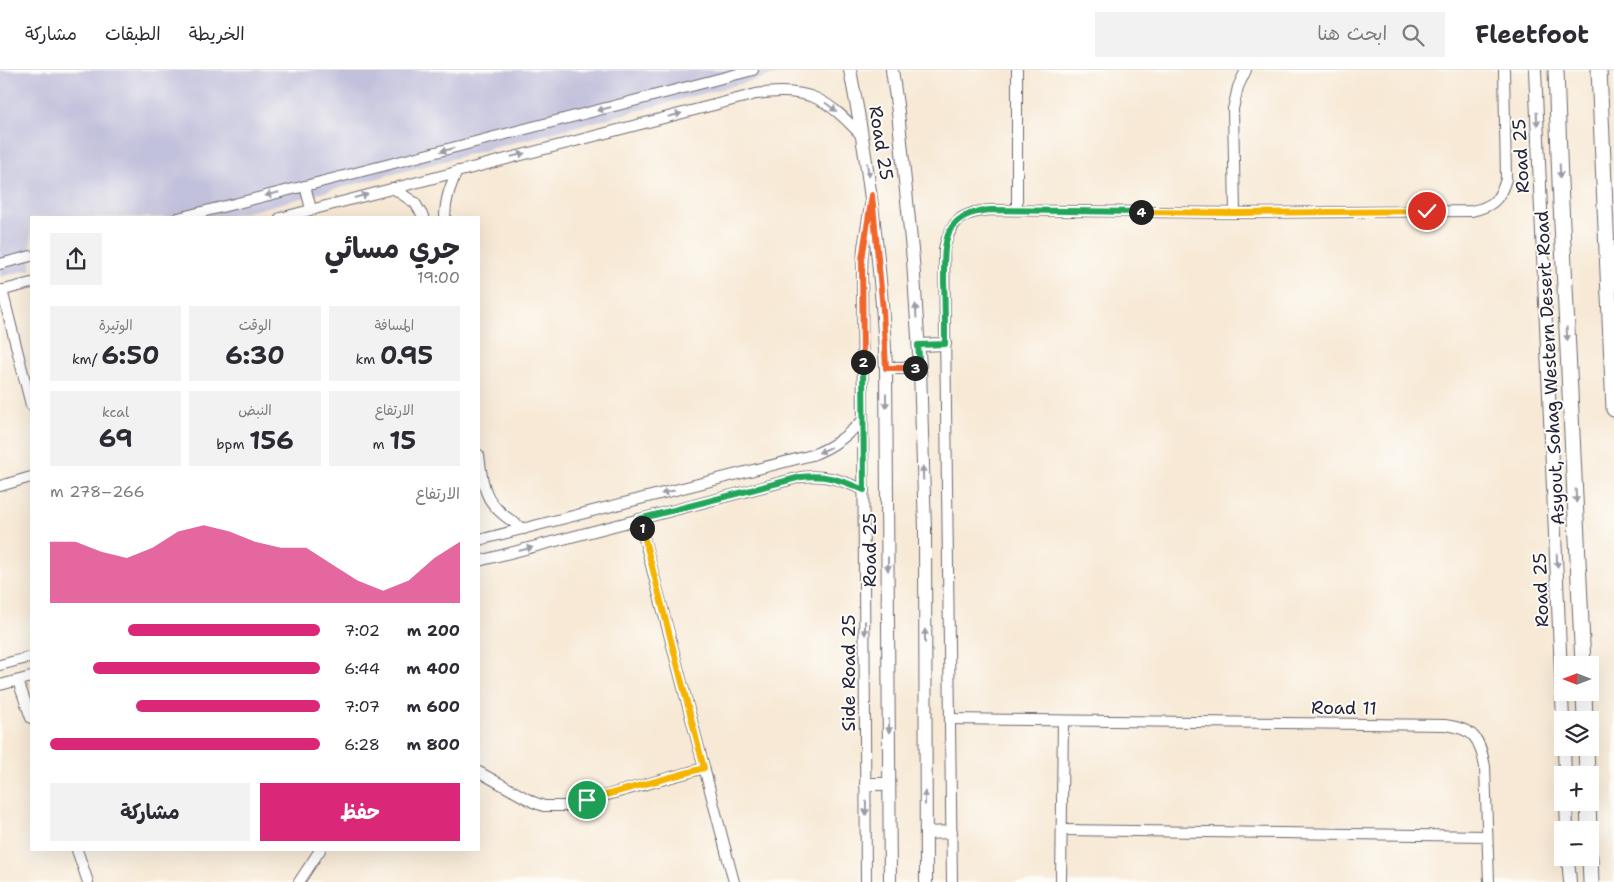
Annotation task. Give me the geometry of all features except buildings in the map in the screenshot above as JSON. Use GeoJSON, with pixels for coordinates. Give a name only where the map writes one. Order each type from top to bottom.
{"type":"FeatureCollection","features":[{"type":"Feature","properties":{"kind":"main road","name":"Asyout, Sohag Western Desert Road"},"geometry":{"type":"LineString","coordinates":[[1556,70],[1583,656]]}},
{"type":"Feature","properties":{"kind":"main road"},"geometry":{"type":"LineString","coordinates":[[1599,70],[1614,409]]}},
{"type":"Feature","properties":{"kind":"main road"},"geometry":{"type":"LineString","coordinates":[[1590,866],[1591,882]]}},
{"type":"Feature","properties":{"kind":"street"},"geometry":{"type":"LineString","coordinates":[[186,216],[753,70]]}},
{"type":"Feature","properties":{"kind":"street","name":"Road 25"},"geometry":{"type":"LineString","coordinates":[[850,70],[864,138],[872,195],[883,310],[886,368],[890,882]]}},
{"type":"Feature","properties":{"kind":"street","name":"Road 25"},"geometry":{"type":"LineString","coordinates":[[892,70],[904,172],[920,368],[925,529],[926,882]]}},
{"type":"Feature","properties":{"kind":"street"},"geometry":{"type":"LineString","coordinates":[[1017,210],[1018,70]]}},
{"type":"Feature","properties":{"kind":"street"},"geometry":{"type":"LineString","coordinates":[[1235,213],[1233,109],[1238,87],[1246,70]]}},
{"type":"Feature","properties":{"kind":"street"},"geometry":{"type":"LineString","coordinates":[[952,882],[944,249],[948,232],[959,219],[974,211],[1235,213],[1471,211],[1484,208],[1495,202],[1502,191],[1506,179],[1504,70]]}},
{"type":"Feature","properties":{"kind":"street","name":"Road 25"},"geometry":{"type":"LineString","coordinates":[[1535,70],[1563,711]]}},
{"type":"Feature","properties":{"kind":"street"},"geometry":{"type":"LineString","coordinates":[[287,216],[756,94],[779,90],[802,93],[824,101],[843,115],[864,138]]}},
{"type":"Feature","properties":{"kind":"street"},"geometry":{"type":"LineString","coordinates":[[446,216],[447,194],[457,171]]}},
{"type":"Feature","properties":{"kind":"street"},"geometry":{"type":"LineString","coordinates":[[305,186],[311,209]]}},
{"type":"Feature","properties":{"kind":"street"},"geometry":{"type":"LineString","coordinates":[[393,188],[415,203],[423,216]]}},
{"type":"Feature","properties":{"kind":"street","name":"Side Road 25"},"geometry":{"type":"LineString","coordinates":[[866,882],[862,259],[872,195]]}},
{"type":"Feature","properties":{"kind":"street"},"geometry":{"type":"LineString","coordinates":[[0,264],[30,256]]}},
{"type":"Feature","properties":{"kind":"street"},"geometry":{"type":"LineString","coordinates":[[30,283],[1,291],[30,401]]}},
{"type":"Feature","properties":{"kind":"street"},"geometry":{"type":"LineString","coordinates":[[918,345],[945,344]]}},
{"type":"Feature","properties":{"kind":"street"},"geometry":{"type":"LineString","coordinates":[[886,368],[920,368]]}},
{"type":"Feature","properties":{"kind":"street"},"geometry":{"type":"LineString","coordinates":[[480,540],[812,455],[835,445],[863,420]]}},
{"type":"Feature","properties":{"kind":"street"},"geometry":{"type":"LineString","coordinates":[[480,461],[485,493],[493,506],[524,529]]}},
{"type":"Feature","properties":{"kind":"street"},"geometry":{"type":"LineString","coordinates":[[480,561],[801,477],[816,475],[830,477],[864,490]]}},
{"type":"Feature","properties":{"kind":"street"},"geometry":{"type":"LineString","coordinates":[[0,486],[30,477]]}},
{"type":"Feature","properties":{"kind":"street"},"geometry":{"type":"LineString","coordinates":[[639,519],[734,882]]}},
{"type":"Feature","properties":{"kind":"street"},"geometry":{"type":"LineString","coordinates":[[0,665],[30,657]]}},
{"type":"Feature","properties":{"kind":"street"},"geometry":{"type":"LineString","coordinates":[[0,685],[30,677]]}},
{"type":"Feature","properties":{"kind":"street"},"geometry":{"type":"LineString","coordinates":[[18,681],[30,715]]}},
{"type":"Feature","properties":{"kind":"street","name":"Road 11"},"geometry":{"type":"LineString","coordinates":[[950,719],[1445,725],[1461,727],[1474,736],[1482,750],[1485,767],[1489,882]]}},
{"type":"Feature","properties":{"kind":"street"},"geometry":{"type":"LineString","coordinates":[[1062,882],[1063,721]]}},
{"type":"Feature","properties":{"kind":"street"},"geometry":{"type":"LineString","coordinates":[[480,773],[533,802],[556,807],[568,806],[704,768]]}},
{"type":"Feature","properties":{"kind":"street"},"geometry":{"type":"LineString","coordinates":[[866,784],[890,784]]}},
{"type":"Feature","properties":{"kind":"street"},"geometry":{"type":"LineString","coordinates":[[1062,830],[1487,836]]}},
{"type":"Feature","properties":{"kind":"street"},"geometry":{"type":"LineString","coordinates":[[926,833],[951,832]]}},
{"type":"Feature","properties":{"kind":"street"},"geometry":{"type":"LineString","coordinates":[[77,851],[88,882]]}},
{"type":"Feature","properties":{"kind":"street"},"geometry":{"type":"LineString","coordinates":[[299,882],[319,851]]}},
{"type":"Feature","properties":{"kind":"street"},"geometry":{"type":"LineString","coordinates":[[1569,866],[1570,882]]}},
{"type":"Feature","properties":{"kind":"shaded area"},"geometry":{"type":"Polygon","coordinates":[[[0,70],[793,70],[232,216],[30,216],[30,269],[0,277],[0,70]]]}},
{"type":"Feature","properties":{"kind":"route"},"geometry":{"type":"LineString","coordinates":[[587,800],[704,768],[639,519],[801,477],[816,475],[844,481],[864,490],[862,271],[863,248],[872,195],[883,310],[886,368],[920,368],[918,345],[945,344],[944,249],[948,232],[959,219],[974,211],[1235,213],[1427,211]]}}]}
